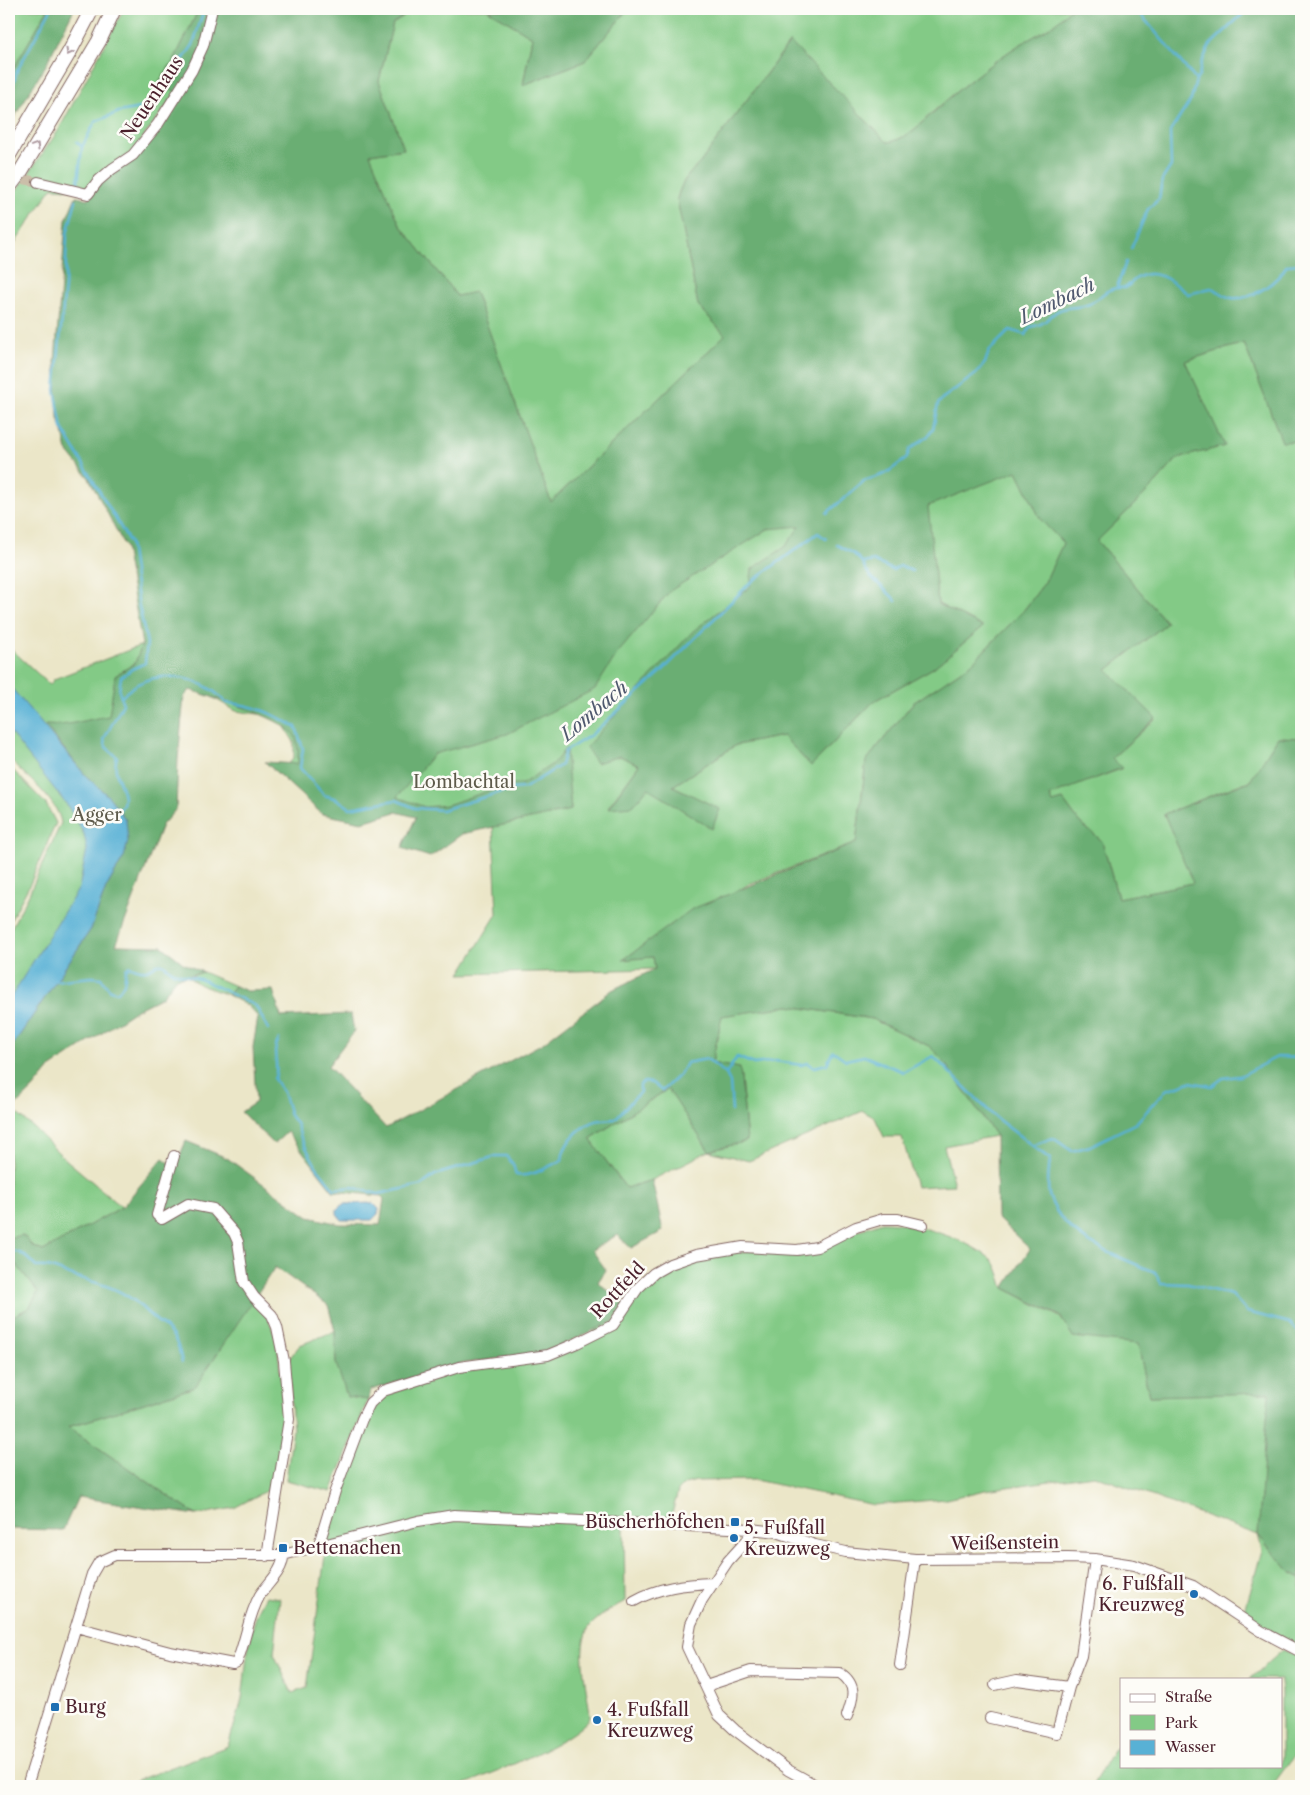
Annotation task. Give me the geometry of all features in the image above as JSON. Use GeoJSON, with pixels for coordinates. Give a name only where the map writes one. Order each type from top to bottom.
{"type":"FeatureCollection","features":[{"type":"Feature","properties":{"kind":"highway"},"geometry":{"type":"LineString","coordinates":[[9,155],[70,51],[92,9]]}},
{"type":"Feature","properties":{"kind":"highway"},"geometry":{"type":"LineString","coordinates":[[9,186],[21,171],[99,42],[114,9]]}},
{"type":"Feature","properties":{"kind":"street","name":"Neuenhaus"},"geometry":{"type":"LineString","coordinates":[[38,182],[88,194],[112,168],[133,155],[158,124],[192,70],[203,46],[212,9]]}},
{"type":"Feature","properties":{"kind":"street"},"geometry":{"type":"LineString","coordinates":[[174,1156],[157,1215],[162,1219],[182,1206],[194,1204],[213,1209],[227,1222],[238,1242],[244,1282],[254,1297],[272,1315],[280,1340],[289,1419],[268,1556]]}},
{"type":"Feature","properties":{"kind":"street","name":"Rottfeld"},"geometry":{"type":"LineString","coordinates":[[319,1544],[335,1491],[362,1419],[370,1403],[383,1391],[460,1367],[548,1355],[577,1343],[613,1325],[638,1288],[654,1273],[670,1264],[688,1258],[729,1248],[757,1247],[797,1250],[817,1247],[856,1227],[883,1219],[923,1225]]}},
{"type":"Feature","properties":{"kind":"street","name":"Weißenstein"},"geometry":{"type":"LineString","coordinates":[[319,1544],[418,1521],[454,1516],[751,1529],[777,1532],[815,1545],[846,1552],[915,1559],[1095,1559],[1134,1566],[1193,1586],[1261,1631],[1301,1652]]}},
{"type":"Feature","properties":{"kind":"street"},"geometry":{"type":"LineString","coordinates":[[751,1529],[748,1539],[728,1561],[696,1611],[688,1636],[687,1647],[719,1715],[735,1730],[788,1770],[816,1786]]}},
{"type":"Feature","properties":{"kind":"street"},"geometry":{"type":"LineString","coordinates":[[27,1786],[92,1574],[99,1562],[106,1558],[124,1554],[268,1556],[319,1544]]}},
{"type":"Feature","properties":{"kind":"street"},"geometry":{"type":"LineString","coordinates":[[76,1627],[179,1654],[234,1664],[241,1654],[250,1617],[260,1595],[281,1566],[282,1554]]}},
{"type":"Feature","properties":{"kind":"street"},"geometry":{"type":"LineString","coordinates":[[900,1665],[915,1559]]}},
{"type":"Feature","properties":{"kind":"street"},"geometry":{"type":"LineString","coordinates":[[990,1718],[1057,1733],[1069,1686],[1081,1656],[1095,1559]]}},
{"type":"Feature","properties":{"kind":"street"},"geometry":{"type":"LineString","coordinates":[[634,1601],[648,1593],[689,1584],[713,1583]]}},
{"type":"Feature","properties":{"kind":"street"},"geometry":{"type":"LineString","coordinates":[[706,1686],[751,1671],[840,1673],[853,1687],[853,1700],[846,1716]]}},
{"type":"Feature","properties":{"kind":"street"},"geometry":{"type":"LineString","coordinates":[[995,1685],[1017,1680],[1069,1686]]}},
{"type":"Feature","properties":{"kind":"green space"},"geometry":{"type":"Polygon","coordinates":[[[9,9],[48,9],[9,76],[9,9]]]}},
{"type":"Feature","properties":{"kind":"green space"},"geometry":{"type":"Polygon","coordinates":[[[48,9],[74,9],[46,65],[9,126],[9,76],[48,9]]]}},
{"type":"Feature","properties":{"kind":"green space"},"geometry":{"type":"Polygon","coordinates":[[[124,9],[199,9],[175,58],[159,82],[176,92],[132,153],[86,190],[52,188],[9,252],[9,201],[58,131],[124,9]]]}},
{"type":"Feature","properties":{"kind":"green space"},"geometry":{"type":"Polygon","coordinates":[[[199,9],[414,9],[393,23],[379,81],[404,149],[370,154],[400,225],[457,296],[475,292],[551,502],[725,335],[698,305],[677,199],[686,179],[790,42],[887,142],[901,138],[913,130],[981,72],[1018,46],[1050,27],[1070,9],[1301,9],[1301,441],[1282,442],[1244,343],[1185,361],[1225,446],[1178,458],[1153,486],[1097,541],[1167,623],[1107,670],[1156,718],[1112,758],[1122,768],[1050,796],[1053,803],[1063,800],[1080,823],[1102,841],[1118,898],[1193,883],[1164,814],[1250,781],[1278,737],[1301,738],[1301,1578],[1291,1573],[1258,1535],[1269,1393],[1149,1396],[1138,1344],[1073,1337],[1060,1316],[1004,1288],[1030,1249],[997,1218],[996,1136],[942,1059],[929,1046],[872,1019],[789,1006],[722,1016],[712,1063],[740,1068],[747,1141],[709,1151],[668,1089],[590,1139],[626,1188],[652,1180],[663,1231],[631,1248],[617,1235],[592,1250],[606,1270],[598,1282],[623,1303],[611,1322],[548,1352],[459,1364],[371,1390],[368,1400],[347,1397],[336,1363],[335,1331],[328,1305],[275,1267],[195,1387],[68,1427],[196,1515],[78,1497],[63,1530],[9,1529],[9,1318],[29,1308],[38,1292],[16,1264],[9,1264],[9,1238],[23,1235],[33,1247],[43,1251],[122,1207],[163,1158],[175,1167],[186,1141],[227,1158],[309,1217],[340,1224],[380,1225],[384,1199],[381,1196],[333,1191],[287,1132],[274,1144],[241,1112],[256,1102],[253,1047],[258,1017],[247,1005],[228,995],[235,986],[247,991],[273,990],[281,1017],[351,1014],[354,1031],[328,1066],[386,1128],[543,1043],[612,990],[655,969],[653,957],[623,960],[692,909],[856,843],[866,761],[913,703],[971,664],[1024,610],[1045,582],[1063,543],[1041,520],[1017,471],[928,506],[938,604],[983,627],[933,668],[874,701],[811,766],[783,736],[736,745],[673,786],[720,809],[712,829],[648,788],[633,806],[608,808],[639,765],[620,756],[596,763],[586,747],[693,631],[750,587],[752,569],[785,547],[800,526],[768,529],[670,591],[617,654],[595,689],[507,734],[434,754],[397,797],[425,807],[447,805],[508,784],[522,784],[554,763],[566,748],[571,810],[462,834],[430,857],[402,848],[416,817],[396,812],[362,822],[322,814],[265,762],[298,764],[297,745],[293,734],[285,727],[260,714],[190,690],[184,697],[178,759],[176,809],[162,825],[116,945],[162,946],[183,963],[203,972],[177,978],[162,997],[138,1009],[50,1068],[33,1089],[12,1109],[9,1107],[9,1051],[91,929],[106,888],[124,857],[126,820],[110,798],[86,776],[45,725],[69,724],[109,716],[115,676],[135,663],[142,645],[125,547],[89,478],[67,451],[58,419],[55,361],[66,220],[76,196],[88,199],[100,182],[135,157],[176,92],[159,83],[175,58],[199,9]]]}},
{"type":"Feature","properties":{"kind":"green space"},"geometry":{"type":"Polygon","coordinates":[[[414,9],[487,9],[532,37],[523,85],[585,61],[628,9],[1070,9],[1050,27],[1018,46],[981,72],[913,131],[894,141],[887,142],[789,43],[700,163],[686,179],[677,199],[698,305],[725,335],[551,502],[475,293],[457,296],[400,225],[369,154],[404,149],[379,81],[393,23],[414,9]]]}},
{"type":"Feature","properties":{"kind":"green space"},"geometry":{"type":"Polygon","coordinates":[[[487,9],[628,9],[585,61],[523,85],[532,37],[487,9]]]}},
{"type":"Feature","properties":{"kind":"green space","name":"Lombachtal"},"geometry":{"type":"Polygon","coordinates":[[[1107,310],[601,761],[620,756],[639,765],[608,807],[648,788],[719,809],[673,786],[736,745],[783,736],[811,766],[874,701],[933,668],[983,627],[938,604],[927,506],[1017,470],[1041,520],[1064,543],[1045,582],[1024,610],[971,664],[913,703],[866,761],[856,843],[749,884],[624,959],[653,957],[655,969],[460,974],[497,914],[493,827],[571,810],[568,781],[413,852],[411,847],[431,818],[308,794],[280,776],[294,757],[294,742],[283,724],[265,715],[236,711],[210,696],[186,688],[126,812],[122,831],[9,1051],[9,932],[28,896],[61,823],[59,814],[40,788],[9,759],[9,647],[50,685],[54,679],[142,645],[135,663],[115,676],[667,590],[1107,310]],[[46,726],[77,755],[64,727],[46,726]]]}},
{"type":"Feature","properties":{"kind":"green space"},"geometry":{"type":"Polygon","coordinates":[[[1244,343],[1282,441],[1301,441],[1301,738],[1278,737],[1251,780],[1164,814],[1194,883],[1118,898],[1102,841],[1080,823],[1063,800],[1053,804],[1050,795],[1121,769],[1112,758],[1156,719],[1107,670],[1167,623],[1097,541],[1153,486],[1178,458],[1224,446],[1185,361],[1244,343]]]}},
{"type":"Feature","properties":{"kind":"green space"},"geometry":{"type":"Polygon","coordinates":[[[9,766],[46,804],[56,823],[30,884],[9,923],[9,766]]]}},
{"type":"Feature","properties":{"kind":"green space"},"geometry":{"type":"Polygon","coordinates":[[[203,972],[235,986],[228,995],[200,985],[188,977],[203,972]]]}},
{"type":"Feature","properties":{"kind":"green space"},"geometry":{"type":"Polygon","coordinates":[[[789,1006],[872,1019],[929,1046],[942,1059],[996,1136],[944,1146],[954,1185],[916,1187],[902,1137],[884,1137],[875,1118],[863,1111],[749,1161],[709,1151],[747,1141],[740,1069],[712,1063],[722,1015],[789,1006]]]}},
{"type":"Feature","properties":{"kind":"green space"},"geometry":{"type":"Polygon","coordinates":[[[668,1089],[709,1151],[652,1180],[626,1188],[590,1139],[668,1089]]]}},
{"type":"Feature","properties":{"kind":"green space"},"geometry":{"type":"Polygon","coordinates":[[[9,1107],[35,1129],[63,1157],[122,1207],[43,1251],[33,1247],[23,1235],[9,1238],[9,1107]]]}},
{"type":"Feature","properties":{"kind":"green space"},"geometry":{"type":"Polygon","coordinates":[[[882,1222],[924,1228],[955,1239],[982,1252],[994,1262],[1004,1288],[1060,1317],[1074,1337],[1138,1343],[1149,1396],[1270,1392],[1258,1535],[1094,1475],[985,1490],[946,1499],[874,1505],[755,1480],[696,1481],[685,1484],[678,1491],[670,1521],[624,1519],[625,1601],[602,1615],[590,1626],[585,1635],[583,1646],[590,1718],[580,1728],[548,1748],[460,1786],[134,1786],[135,1781],[228,1746],[242,1698],[251,1633],[266,1596],[280,1598],[274,1654],[292,1693],[307,1688],[327,1529],[366,1421],[374,1404],[382,1396],[461,1370],[579,1346],[647,1282],[681,1262],[744,1250],[798,1252],[882,1222]]]}},
{"type":"Feature","properties":{"kind":"green space"},"geometry":{"type":"Polygon","coordinates":[[[9,1264],[16,1264],[38,1292],[29,1308],[9,1318],[9,1264]]]}},
{"type":"Feature","properties":{"kind":"green space"},"geometry":{"type":"Polygon","coordinates":[[[252,1298],[268,1318],[277,1340],[283,1402],[277,1485],[234,1508],[196,1515],[68,1427],[195,1387],[252,1298]]]}},
{"type":"Feature","properties":{"kind":"green space"},"geometry":{"type":"Polygon","coordinates":[[[335,1331],[336,1363],[358,1398],[368,1400],[331,1492],[286,1480],[293,1429],[288,1360],[300,1345],[335,1331]]]}},
{"type":"Feature","properties":{"kind":"green space"},"geometry":{"type":"Polygon","coordinates":[[[1258,1535],[1291,1573],[1301,1578],[1301,1648],[1244,1614],[1262,1550],[1258,1535]]]}},
{"type":"Feature","properties":{"kind":"green space"},"geometry":{"type":"Polygon","coordinates":[[[1283,1650],[1301,1657],[1301,1746],[1272,1786],[1092,1786],[1113,1750],[1120,1744],[1120,1768],[1282,1768],[1282,1678],[1251,1678],[1283,1650]]]}},
{"type":"Feature","properties":{"kind":"water","name":"Agger"},"geometry":{"type":"Polygon","coordinates":[[[9,685],[86,776],[110,798],[126,820],[128,841],[124,857],[106,888],[91,929],[9,1051],[9,1000],[79,888],[87,849],[84,834],[67,805],[9,731],[9,685]]]}},
{"type":"Feature","properties":{"kind":"water"},"geometry":{"type":"Polygon","coordinates":[[[373,1203],[379,1209],[378,1214],[372,1220],[342,1220],[337,1214],[337,1209],[343,1204],[373,1203]]]}},
{"type":"Feature","properties":{"kind":"waterway"},"geometry":{"type":"LineString","coordinates":[[14,82],[17,71],[51,9]]}},
{"type":"Feature","properties":{"kind":"waterway"},"geometry":{"type":"LineString","coordinates":[[82,147],[95,122],[119,112],[151,106],[157,100],[171,83],[180,64],[193,45],[204,9]]}},
{"type":"Feature","properties":{"kind":"waterway"},"geometry":{"type":"LineString","coordinates":[[1131,249],[1148,209],[1159,199],[1162,180],[1171,166],[1170,132],[1191,100],[1196,80],[1136,9]]}},
{"type":"Feature","properties":{"kind":"waterway"},"geometry":{"type":"LineString","coordinates":[[1196,80],[1210,45],[1248,9]]}},
{"type":"Feature","properties":{"kind":"waterway"},"geometry":{"type":"LineString","coordinates":[[9,58],[9,65]]}},
{"type":"Feature","properties":{"kind":"waterway"},"geometry":{"type":"LineString","coordinates":[[9,73],[14,82]]}},
{"type":"Feature","properties":{"kind":"waterway"},"geometry":{"type":"LineString","coordinates":[[77,142],[82,147],[78,182]]}},
{"type":"Feature","properties":{"kind":"waterway"},"geometry":{"type":"LineString","coordinates":[[76,200],[67,234],[65,287],[55,390],[62,428],[130,543],[139,606],[147,643],[145,663],[121,677],[119,691],[123,704],[104,739],[106,747],[117,757],[116,772],[124,800],[117,812]]}},
{"type":"Feature","properties":{"kind":"waterway"},"geometry":{"type":"LineString","coordinates":[[1117,287],[1126,262]]}},
{"type":"Feature","properties":{"kind":"waterway","name":"Lombach"},"geometry":{"type":"LineString","coordinates":[[827,513],[864,481],[885,474],[906,459],[910,449],[928,436],[933,429],[938,404],[943,398],[976,374],[985,363],[989,351],[1010,330],[1026,335],[1030,327],[1042,323],[1056,312],[1087,305],[1112,289],[1125,288],[1135,279],[1144,275],[1151,274],[1164,277],[1188,294],[1211,288],[1229,297],[1240,298],[1264,289],[1277,278],[1287,265],[1301,264]]}},
{"type":"Feature","properties":{"kind":"waterway","name":"Lombach"},"geometry":{"type":"LineString","coordinates":[[122,697],[133,687],[160,677],[189,680],[203,685],[216,693],[226,703],[245,705],[279,718],[296,727],[303,749],[300,768],[324,795],[337,799],[350,808],[396,800],[415,808],[442,810],[511,789],[525,788],[561,765],[565,751],[591,735],[660,673],[750,583],[818,533],[826,539]]}},
{"type":"Feature","properties":{"kind":"waterway"},"geometry":{"type":"LineString","coordinates":[[837,545],[854,554],[863,563],[873,561],[893,570],[900,566],[912,571]]}},
{"type":"Feature","properties":{"kind":"waterway"},"geometry":{"type":"LineString","coordinates":[[863,563],[868,573],[896,601]]}},
{"type":"Feature","properties":{"kind":"waterway"},"geometry":{"type":"LineString","coordinates":[[53,981],[92,977],[101,978],[110,990],[118,992],[124,984],[126,969],[130,966],[144,970],[151,969],[157,964],[163,964],[173,972],[203,980],[256,1006],[268,1029]]}},
{"type":"Feature","properties":{"kind":"waterway"},"geometry":{"type":"LineString","coordinates":[[279,1039],[275,1050],[276,1074],[274,1079],[283,1092],[290,1115],[297,1125],[301,1138],[316,1166],[334,1189],[352,1187],[378,1194],[422,1185],[435,1175],[496,1156],[506,1156],[513,1164],[516,1175],[528,1175],[540,1171],[562,1160],[568,1143],[576,1133],[586,1126],[596,1121],[615,1119],[640,1092],[640,1085],[644,1082],[652,1083],[662,1091],[680,1074],[686,1063],[707,1059],[726,1074],[737,1057],[754,1064],[776,1061],[801,1065],[808,1063],[814,1067],[827,1064],[833,1051],[846,1060],[864,1056],[904,1072],[933,1056],[996,1118],[1050,1159],[1048,1184],[1050,1198],[1058,1213],[1080,1236],[1109,1253],[1155,1272],[1161,1283],[1188,1284],[1232,1295],[1247,1312],[1290,1323],[1301,1335]]}},
{"type":"Feature","properties":{"kind":"waterway"},"geometry":{"type":"LineString","coordinates":[[1034,1145],[1053,1138],[1072,1151],[1090,1146],[1136,1123],[1166,1090],[1190,1082],[1212,1086],[1223,1078],[1240,1076],[1277,1057],[1301,1058]]}},
{"type":"Feature","properties":{"kind":"waterway"},"geometry":{"type":"LineString","coordinates":[[726,1074],[730,1082],[732,1111]]}},
{"type":"Feature","properties":{"kind":"waterway"},"geometry":{"type":"LineString","coordinates":[[9,1252],[21,1253],[36,1267],[52,1268],[116,1290],[130,1298],[172,1335],[178,1345],[182,1362]]}},
{"type":"Feature","properties":{"kind":"tunnel"},"geometry":{"type":"LineString","coordinates":[[9,176],[38,182]]}},
{"type":"Feature","properties":{"kind":"place","name":"Büscherhöfchen"},"geometry":{"type":"Point","coordinates":[735,1522]}},
{"type":"Feature","properties":{"kind":"place","name":"5. Fußfall Kreuzweg"},"geometry":{"type":"Point","coordinates":[734,1538]}},
{"type":"Feature","properties":{"kind":"place","name":"Bettenachen"},"geometry":{"type":"Point","coordinates":[283,1548]}},
{"type":"Feature","properties":{"kind":"place","name":"6. Fußfall Kreuzweg"},"geometry":{"type":"Point","coordinates":[1194,1594]}},
{"type":"Feature","properties":{"kind":"place","name":"Burg"},"geometry":{"type":"Point","coordinates":[55,1707]}},
{"type":"Feature","properties":{"kind":"place","name":"4. Fußfall Kreuzweg"},"geometry":{"type":"Point","coordinates":[597,1720]}}]}
